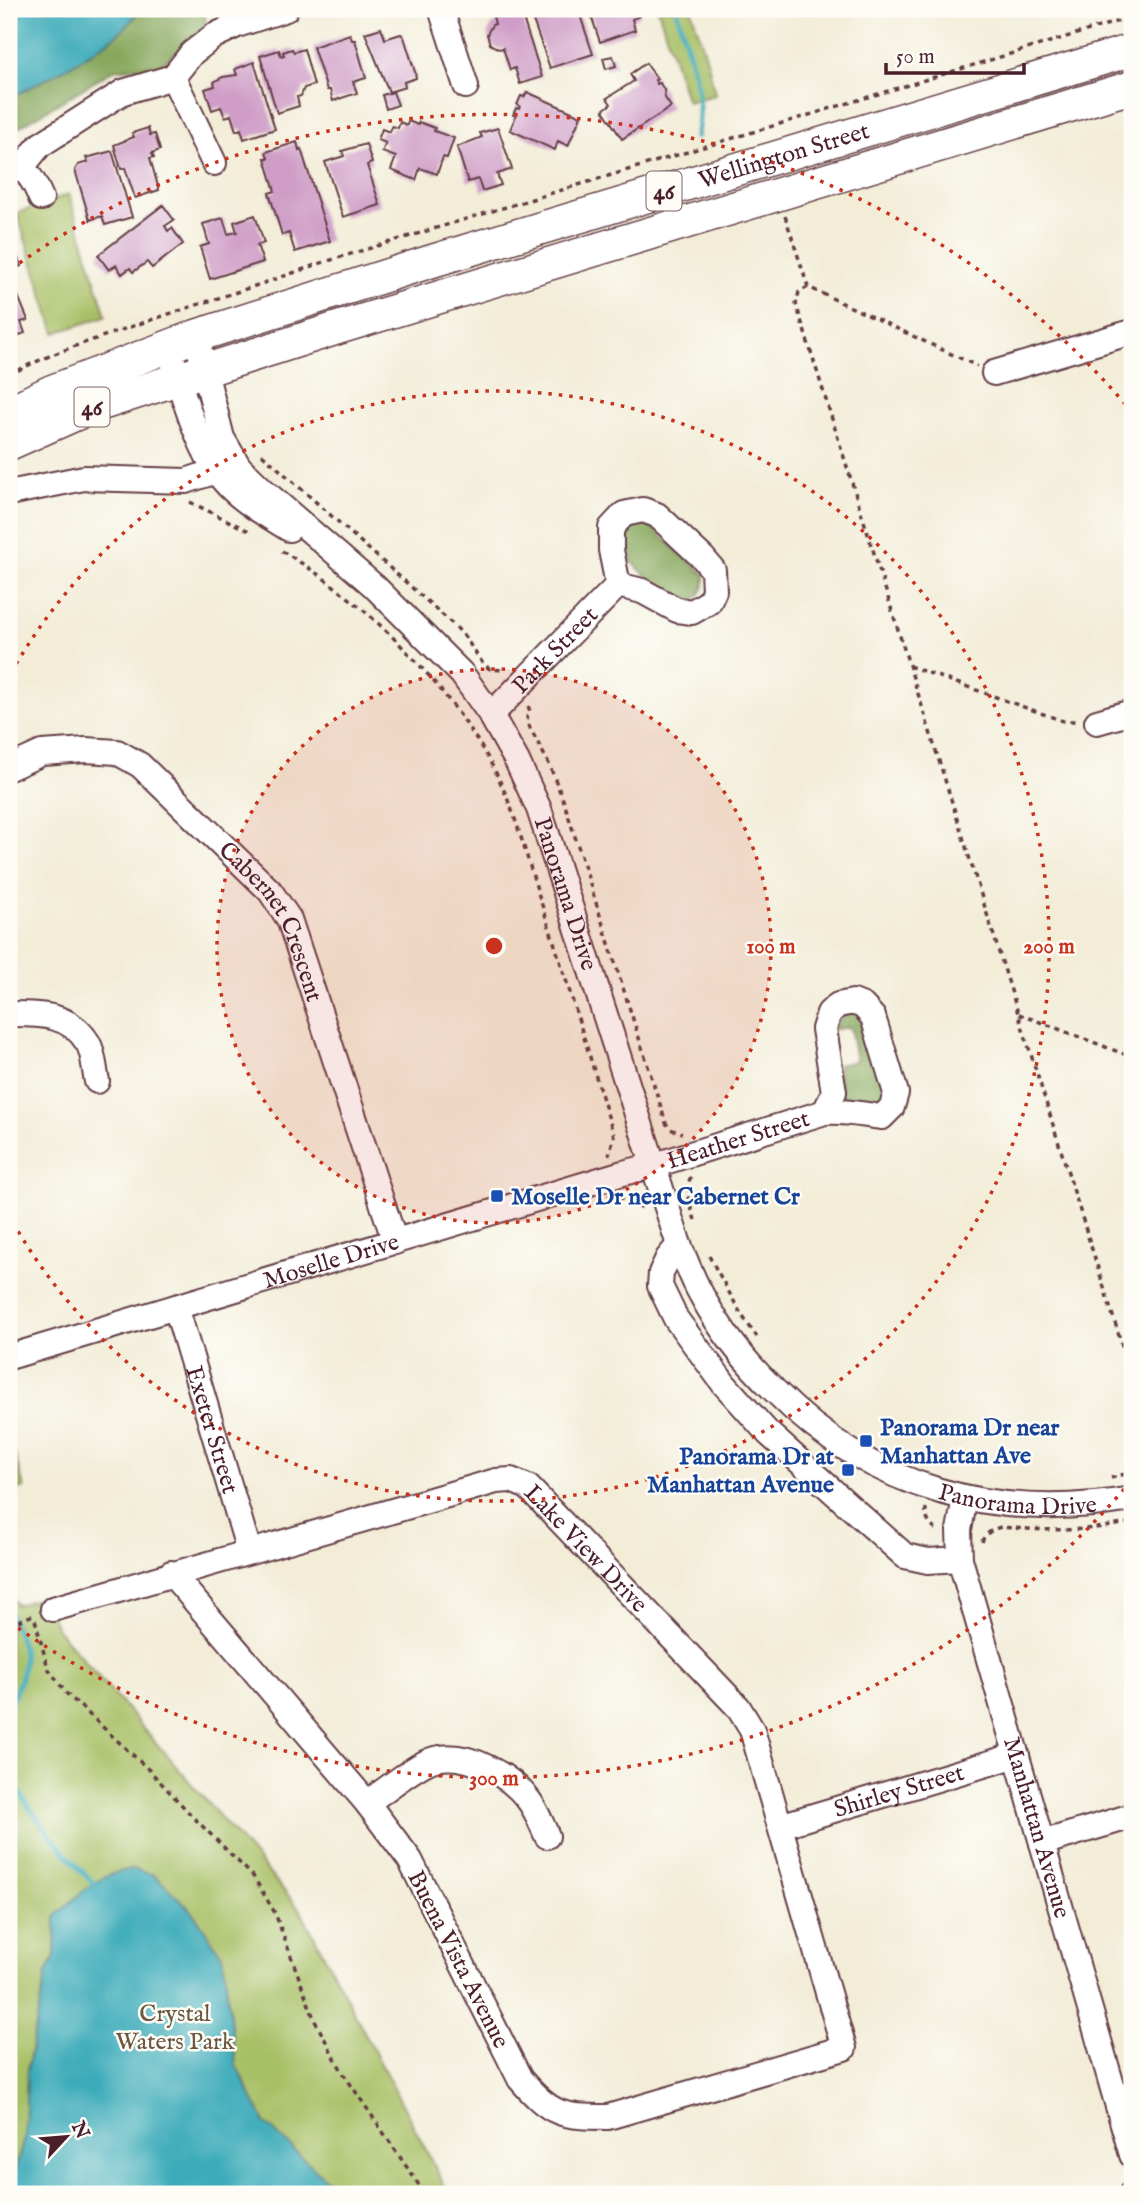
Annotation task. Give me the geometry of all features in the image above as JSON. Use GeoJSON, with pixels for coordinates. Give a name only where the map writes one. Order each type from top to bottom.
{"type":"FeatureCollection","features":[{"type":"Feature","properties":{"kind":"main road","name":"Wellington Street"},"geometry":{"type":"LineString","coordinates":[[183,341],[432,261],[1132,50]]}},
{"type":"Feature","properties":{"kind":"main road","name":"Wellington Street"},"geometry":{"type":"LineString","coordinates":[[191,375],[1132,87]]}},
{"type":"Feature","properties":{"kind":"main road","name":"46"},"geometry":{"type":"LineString","coordinates":[[9,412],[52,391],[183,341]]}},
{"type":"Feature","properties":{"kind":"main road","name":"46"},"geometry":{"type":"LineString","coordinates":[[9,444],[92,407],[191,375]]}},
{"type":"Feature","properties":{"kind":"street"},"geometry":{"type":"LineString","coordinates":[[41,198],[33,178],[16,165],[40,145],[123,92],[173,77],[192,53],[214,36],[237,25],[286,9]]}},
{"type":"Feature","properties":{"kind":"street"},"geometry":{"type":"LineString","coordinates":[[441,9],[466,86]]}},
{"type":"Feature","properties":{"kind":"street"},"geometry":{"type":"LineString","coordinates":[[173,77],[214,163]]}},
{"type":"Feature","properties":{"kind":"street"},"geometry":{"type":"LineString","coordinates":[[994,373],[1132,332]]}},
{"type":"Feature","properties":{"kind":"street","name":"Panorama Drive"},"geometry":{"type":"LineString","coordinates":[[183,341],[204,449],[216,471],[232,490],[269,517],[374,586]]}},
{"type":"Feature","properties":{"kind":"street","name":"Panorama Drive"},"geometry":{"type":"LineString","coordinates":[[191,375],[239,467],[374,586],[462,674],[491,715],[517,761],[539,808],[678,1245],[701,1294],[753,1370],[795,1412],[849,1452],[909,1481],[965,1498],[1018,1506],[1090,1506],[1132,1499]]}},
{"type":"Feature","properties":{"kind":"street"},"geometry":{"type":"LineString","coordinates":[[9,493],[84,478],[186,481],[216,471]]}},
{"type":"Feature","properties":{"kind":"street","name":"Park Street"},"geometry":{"type":"LineString","coordinates":[[643,510],[657,515],[703,558],[713,570],[714,591],[709,602],[692,612],[677,610],[642,591],[618,585],[611,550],[611,528],[624,514],[643,510]]}},
{"type":"Feature","properties":{"kind":"street","name":"Park Street"},"geometry":{"type":"LineString","coordinates":[[491,715],[618,585]]}},
{"type":"Feature","properties":{"kind":"street"},"geometry":{"type":"LineString","coordinates":[[1097,723],[1132,712]]}},
{"type":"Feature","properties":{"kind":"street","name":"Cabernet Crescent"},"geometry":{"type":"LineString","coordinates":[[9,768],[42,754],[86,750],[117,752],[140,765],[270,891],[289,919],[395,1242]]}},
{"type":"Feature","properties":{"kind":"street","name":"Heather Street"},"geometry":{"type":"LineString","coordinates":[[652,1166],[825,1112],[840,1111],[882,1117],[892,1107],[896,1093],[873,1017],[863,1006],[853,1002],[838,1005],[829,1013],[824,1029],[834,1092],[825,1112]]}},
{"type":"Feature","properties":{"kind":"street"},"geometry":{"type":"LineString","coordinates":[[9,1014],[43,1013],[70,1024],[89,1044],[97,1081]]}},
{"type":"Feature","properties":{"kind":"street","name":"Moselle Drive"},"geometry":{"type":"LineString","coordinates":[[9,1357],[652,1166]]}},
{"type":"Feature","properties":{"kind":"street"},"geometry":{"type":"LineString","coordinates":[[678,1245],[661,1273],[660,1286],[676,1319],[733,1394],[768,1433],[905,1556],[928,1561],[971,1556]]}},
{"type":"Feature","properties":{"kind":"street","name":"Exeter Street"},"geometry":{"type":"LineString","coordinates":[[176,1307],[249,1551]]}},
{"type":"Feature","properties":{"kind":"street","name":"Lake View Drive"},"geometry":{"type":"LineString","coordinates":[[44,1612],[496,1481],[511,1480],[528,1487],[738,1707],[752,1730],[844,2048]]}},
{"type":"Feature","properties":{"kind":"street","name":"Manhattan Avenue"},"geometry":{"type":"LineString","coordinates":[[965,1498],[958,1530],[971,1556],[1017,1755],[1042,1843],[1125,2104],[1132,2155]]}},
{"type":"Feature","properties":{"kind":"street","name":"Buena Vista Avenue"},"geometry":{"type":"LineString","coordinates":[[172,1573],[367,1803],[410,1860],[520,2079],[541,2104],[573,2117],[608,2117],[844,2048]]}},
{"type":"Feature","properties":{"kind":"street","name":"Shirley Street"},"geometry":{"type":"LineString","coordinates":[[780,1826],[1017,1755]]}},
{"type":"Feature","properties":{"kind":"street"},"geometry":{"type":"LineString","coordinates":[[367,1803],[435,1759],[457,1758],[484,1764],[504,1778],[529,1801],[547,1836]]}},
{"type":"Feature","properties":{"kind":"street"},"geometry":{"type":"LineString","coordinates":[[1042,1843],[1132,1816]]}},
{"type":"Feature","properties":{"kind":"path"},"geometry":{"type":"LineString","coordinates":[[9,375],[58,352],[248,290],[318,264],[1132,17]]}},
{"type":"Feature","properties":{"kind":"path"},"geometry":{"type":"LineString","coordinates":[[777,194],[808,287],[994,373]]}},
{"type":"Feature","properties":{"kind":"path"},"geometry":{"type":"LineString","coordinates":[[808,287],[799,292],[796,304],[1132,1377]]}},
{"type":"Feature","properties":{"kind":"path"},"geometry":{"type":"LineString","coordinates":[[262,454],[462,633],[484,665],[490,669],[503,668],[530,710],[527,717],[530,728],[549,764],[564,802],[666,1123],[670,1129],[686,1133],[698,1170],[687,1184],[696,1222]]}},
{"type":"Feature","properties":{"kind":"path"},"geometry":{"type":"LineString","coordinates":[[184,499],[253,533]]}},
{"type":"Feature","properties":{"kind":"path"},"geometry":{"type":"LineString","coordinates":[[275,546],[297,559],[359,607],[404,650],[441,688],[490,762],[515,821],[607,1111],[614,1136],[608,1157]]}},
{"type":"Feature","properties":{"kind":"path"},"geometry":{"type":"LineString","coordinates":[[909,666],[1063,721],[1097,723]]}},
{"type":"Feature","properties":{"kind":"path"},"geometry":{"type":"LineString","coordinates":[[1019,1014],[1132,1057]]}},
{"type":"Feature","properties":{"kind":"path"},"geometry":{"type":"LineString","coordinates":[[707,1254],[760,1342]]}},
{"type":"Feature","properties":{"kind":"path"},"geometry":{"type":"LineString","coordinates":[[1110,1479],[1132,1472]]}},
{"type":"Feature","properties":{"kind":"path"},"geometry":{"type":"LineString","coordinates":[[971,1556],[983,1537],[994,1528],[1081,1531],[1132,1522]]}},
{"type":"Feature","properties":{"kind":"path"},"geometry":{"type":"LineString","coordinates":[[44,1612],[36,1628],[48,1668],[66,1693],[149,1770],[253,1876],[275,1913],[316,2021],[343,2073],[425,2194]]}},
{"type":"Feature","properties":{"kind":"path"},"geometry":{"type":"LineString","coordinates":[[9,1625],[21,1619]]}},
{"type":"Feature","properties":{"kind":"green space"},"geometry":{"type":"Polygon","coordinates":[[[138,9],[205,9],[206,27],[160,65],[114,70],[9,133],[9,98],[101,46],[132,20],[138,9]]]}},
{"type":"Feature","properties":{"kind":"green space"},"geometry":{"type":"Polygon","coordinates":[[[658,9],[691,9],[715,95],[687,102],[658,9]]]}},
{"type":"Feature","properties":{"kind":"green space"},"geometry":{"type":"Polygon","coordinates":[[[69,194],[106,316],[55,333],[17,213],[69,194]]]}},
{"type":"Feature","properties":{"kind":"green space"},"geometry":{"type":"Polygon","coordinates":[[[639,521],[653,529],[705,575],[702,591],[693,600],[682,604],[645,575],[629,558],[618,538],[629,522],[639,521]]]}},
{"type":"Feature","properties":{"kind":"green space"},"geometry":{"type":"Polygon","coordinates":[[[857,1013],[867,1025],[885,1097],[875,1107],[856,1104],[842,1097],[837,1065],[856,1061],[850,1027],[831,1030],[844,1015],[857,1013]]]}},
{"type":"Feature","properties":{"kind":"green space"},"geometry":{"type":"Polygon","coordinates":[[[9,1434],[24,1488],[9,1492],[9,1434]]]}},
{"type":"Feature","properties":{"kind":"green space","name":"Crystal Waters Park"},"geometry":{"type":"Polygon","coordinates":[[[9,1591],[16,1605],[45,1597],[57,1629],[300,1909],[449,2194],[9,2194],[9,1591]]]}},
{"type":"Feature","properties":{"kind":"water"},"geometry":{"type":"Polygon","coordinates":[[[9,9],[138,9],[132,20],[101,46],[9,98],[9,9]]]}},
{"type":"Feature","properties":{"kind":"water"},"geometry":{"type":"Polygon","coordinates":[[[133,1869],[154,1875],[192,1911],[223,1957],[236,2065],[265,2123],[342,2194],[9,2194],[25,2134],[27,2070],[46,1975],[55,1957],[56,1916],[82,1892],[100,1880],[133,1869]]]}},
{"type":"Feature","properties":{"kind":"building"},"geometry":{"type":"Polygon","coordinates":[[[494,9],[520,9],[542,77],[520,84],[515,68],[510,70],[503,48],[499,49],[490,44],[487,34],[495,24],[492,12],[494,9]]]}},
{"type":"Feature","properties":{"kind":"building"},"geometry":{"type":"Polygon","coordinates":[[[529,9],[586,9],[579,12],[593,54],[550,68],[529,9]]]}},
{"type":"Feature","properties":{"kind":"building"},"geometry":{"type":"Polygon","coordinates":[[[589,9],[638,9],[640,16],[632,19],[635,30],[600,42],[589,9]]]}},
{"type":"Feature","properties":{"kind":"building"},"geometry":{"type":"Polygon","coordinates":[[[381,28],[385,39],[401,34],[404,37],[416,78],[404,82],[405,87],[389,92],[365,33],[381,28]]]}},
{"type":"Feature","properties":{"kind":"building"},"geometry":{"type":"Polygon","coordinates":[[[350,34],[352,40],[355,40],[366,78],[353,82],[357,93],[333,101],[313,47],[350,34]]]}},
{"type":"Feature","properties":{"kind":"building"},"geometry":{"type":"Polygon","coordinates":[[[292,49],[294,52],[304,49],[314,85],[304,88],[301,96],[297,97],[299,106],[277,113],[260,56],[279,50],[281,56],[284,55],[283,52],[292,49]]]}},
{"type":"Feature","properties":{"kind":"building"},"geometry":{"type":"Polygon","coordinates":[[[613,56],[616,66],[606,69],[603,58],[613,56]]]}},
{"type":"Feature","properties":{"kind":"building"},"geometry":{"type":"Polygon","coordinates":[[[254,62],[275,129],[244,139],[241,129],[236,131],[231,115],[225,117],[221,107],[212,110],[205,89],[215,86],[214,82],[223,77],[237,75],[235,69],[254,62]]]}},
{"type":"Feature","properties":{"kind":"building"},"geometry":{"type":"Polygon","coordinates":[[[646,63],[657,79],[657,84],[660,83],[664,90],[665,98],[671,107],[622,139],[603,110],[611,104],[607,98],[634,81],[630,74],[646,63]]]}},
{"type":"Feature","properties":{"kind":"building"},"geometry":{"type":"Polygon","coordinates":[[[393,92],[398,105],[386,109],[382,95],[393,92]]]}},
{"type":"Feature","properties":{"kind":"building"},"geometry":{"type":"Polygon","coordinates":[[[527,92],[581,116],[568,146],[558,141],[555,150],[510,130],[516,116],[513,115],[520,106],[517,105],[521,96],[524,97],[527,92]]]}},
{"type":"Feature","properties":{"kind":"building"},"geometry":{"type":"Polygon","coordinates":[[[408,121],[418,125],[419,122],[454,138],[447,158],[443,157],[437,174],[420,168],[416,180],[391,170],[396,157],[382,152],[386,143],[378,140],[382,129],[390,132],[392,126],[398,128],[400,122],[407,125],[408,121]]]}},
{"type":"Feature","properties":{"kind":"building"},"geometry":{"type":"Polygon","coordinates":[[[148,128],[150,135],[155,134],[160,150],[152,153],[154,157],[150,158],[159,190],[135,198],[125,168],[121,169],[114,145],[134,137],[132,133],[148,128]]]}},
{"type":"Feature","properties":{"kind":"building"},"geometry":{"type":"Polygon","coordinates":[[[498,128],[512,169],[497,174],[501,185],[482,191],[478,179],[468,182],[457,147],[482,137],[480,133],[498,128]]]}},
{"type":"Feature","properties":{"kind":"building"},"geometry":{"type":"Polygon","coordinates":[[[297,142],[330,241],[295,252],[289,233],[282,235],[269,193],[275,191],[265,158],[268,158],[266,152],[297,142]]]}},
{"type":"Feature","properties":{"kind":"building"},"geometry":{"type":"Polygon","coordinates":[[[366,144],[372,163],[367,165],[380,205],[343,217],[325,162],[344,156],[342,151],[366,144]]]}},
{"type":"Feature","properties":{"kind":"building"},"geometry":{"type":"Polygon","coordinates":[[[112,151],[132,217],[105,225],[102,216],[90,220],[75,170],[78,165],[88,162],[86,158],[112,151]]]}},
{"type":"Feature","properties":{"kind":"building"},"geometry":{"type":"Polygon","coordinates":[[[163,205],[174,220],[165,226],[168,231],[172,228],[183,244],[152,268],[147,262],[133,272],[130,268],[122,274],[116,265],[109,270],[98,255],[163,205]]]}},
{"type":"Feature","properties":{"kind":"building"},"geometry":{"type":"Polygon","coordinates":[[[255,215],[264,243],[257,245],[263,262],[210,279],[200,247],[209,244],[203,224],[223,218],[228,234],[237,232],[234,222],[255,215]]]}},
{"type":"Feature","properties":{"kind":"building"},"geometry":{"type":"Polygon","coordinates":[[[9,244],[12,253],[16,252],[21,266],[9,270],[9,244]]]}},
{"type":"Feature","properties":{"kind":"building"},"geometry":{"type":"Polygon","coordinates":[[[16,291],[28,320],[21,322],[25,333],[9,339],[9,294],[16,291]]]}},
{"type":"Feature","properties":{"kind":"waterway"},"geometry":{"type":"LineString","coordinates":[[676,9],[697,88],[699,121],[696,137]]}},
{"type":"Feature","properties":{"kind":"waterway"},"geometry":{"type":"LineString","coordinates":[[9,1613],[20,1639],[24,1659],[20,1679],[9,1705]]}},
{"type":"Feature","properties":{"kind":"waterway"},"geometry":{"type":"LineString","coordinates":[[9,1775],[48,1832],[94,1884]]}},
{"type":"Feature","properties":{"kind":"place","name":"Moselle Dr near Cabernet Cr"},"geometry":{"type":"Point","coordinates":[497,1196]}},
{"type":"Feature","properties":{"kind":"place","name":"Panorama Dr near Manhattan Ave"},"geometry":{"type":"Point","coordinates":[866,1441]}},
{"type":"Feature","properties":{"kind":"place","name":"Panorama Dr at Manhattan Avenue"},"geometry":{"type":"Point","coordinates":[848,1470]}}]}
